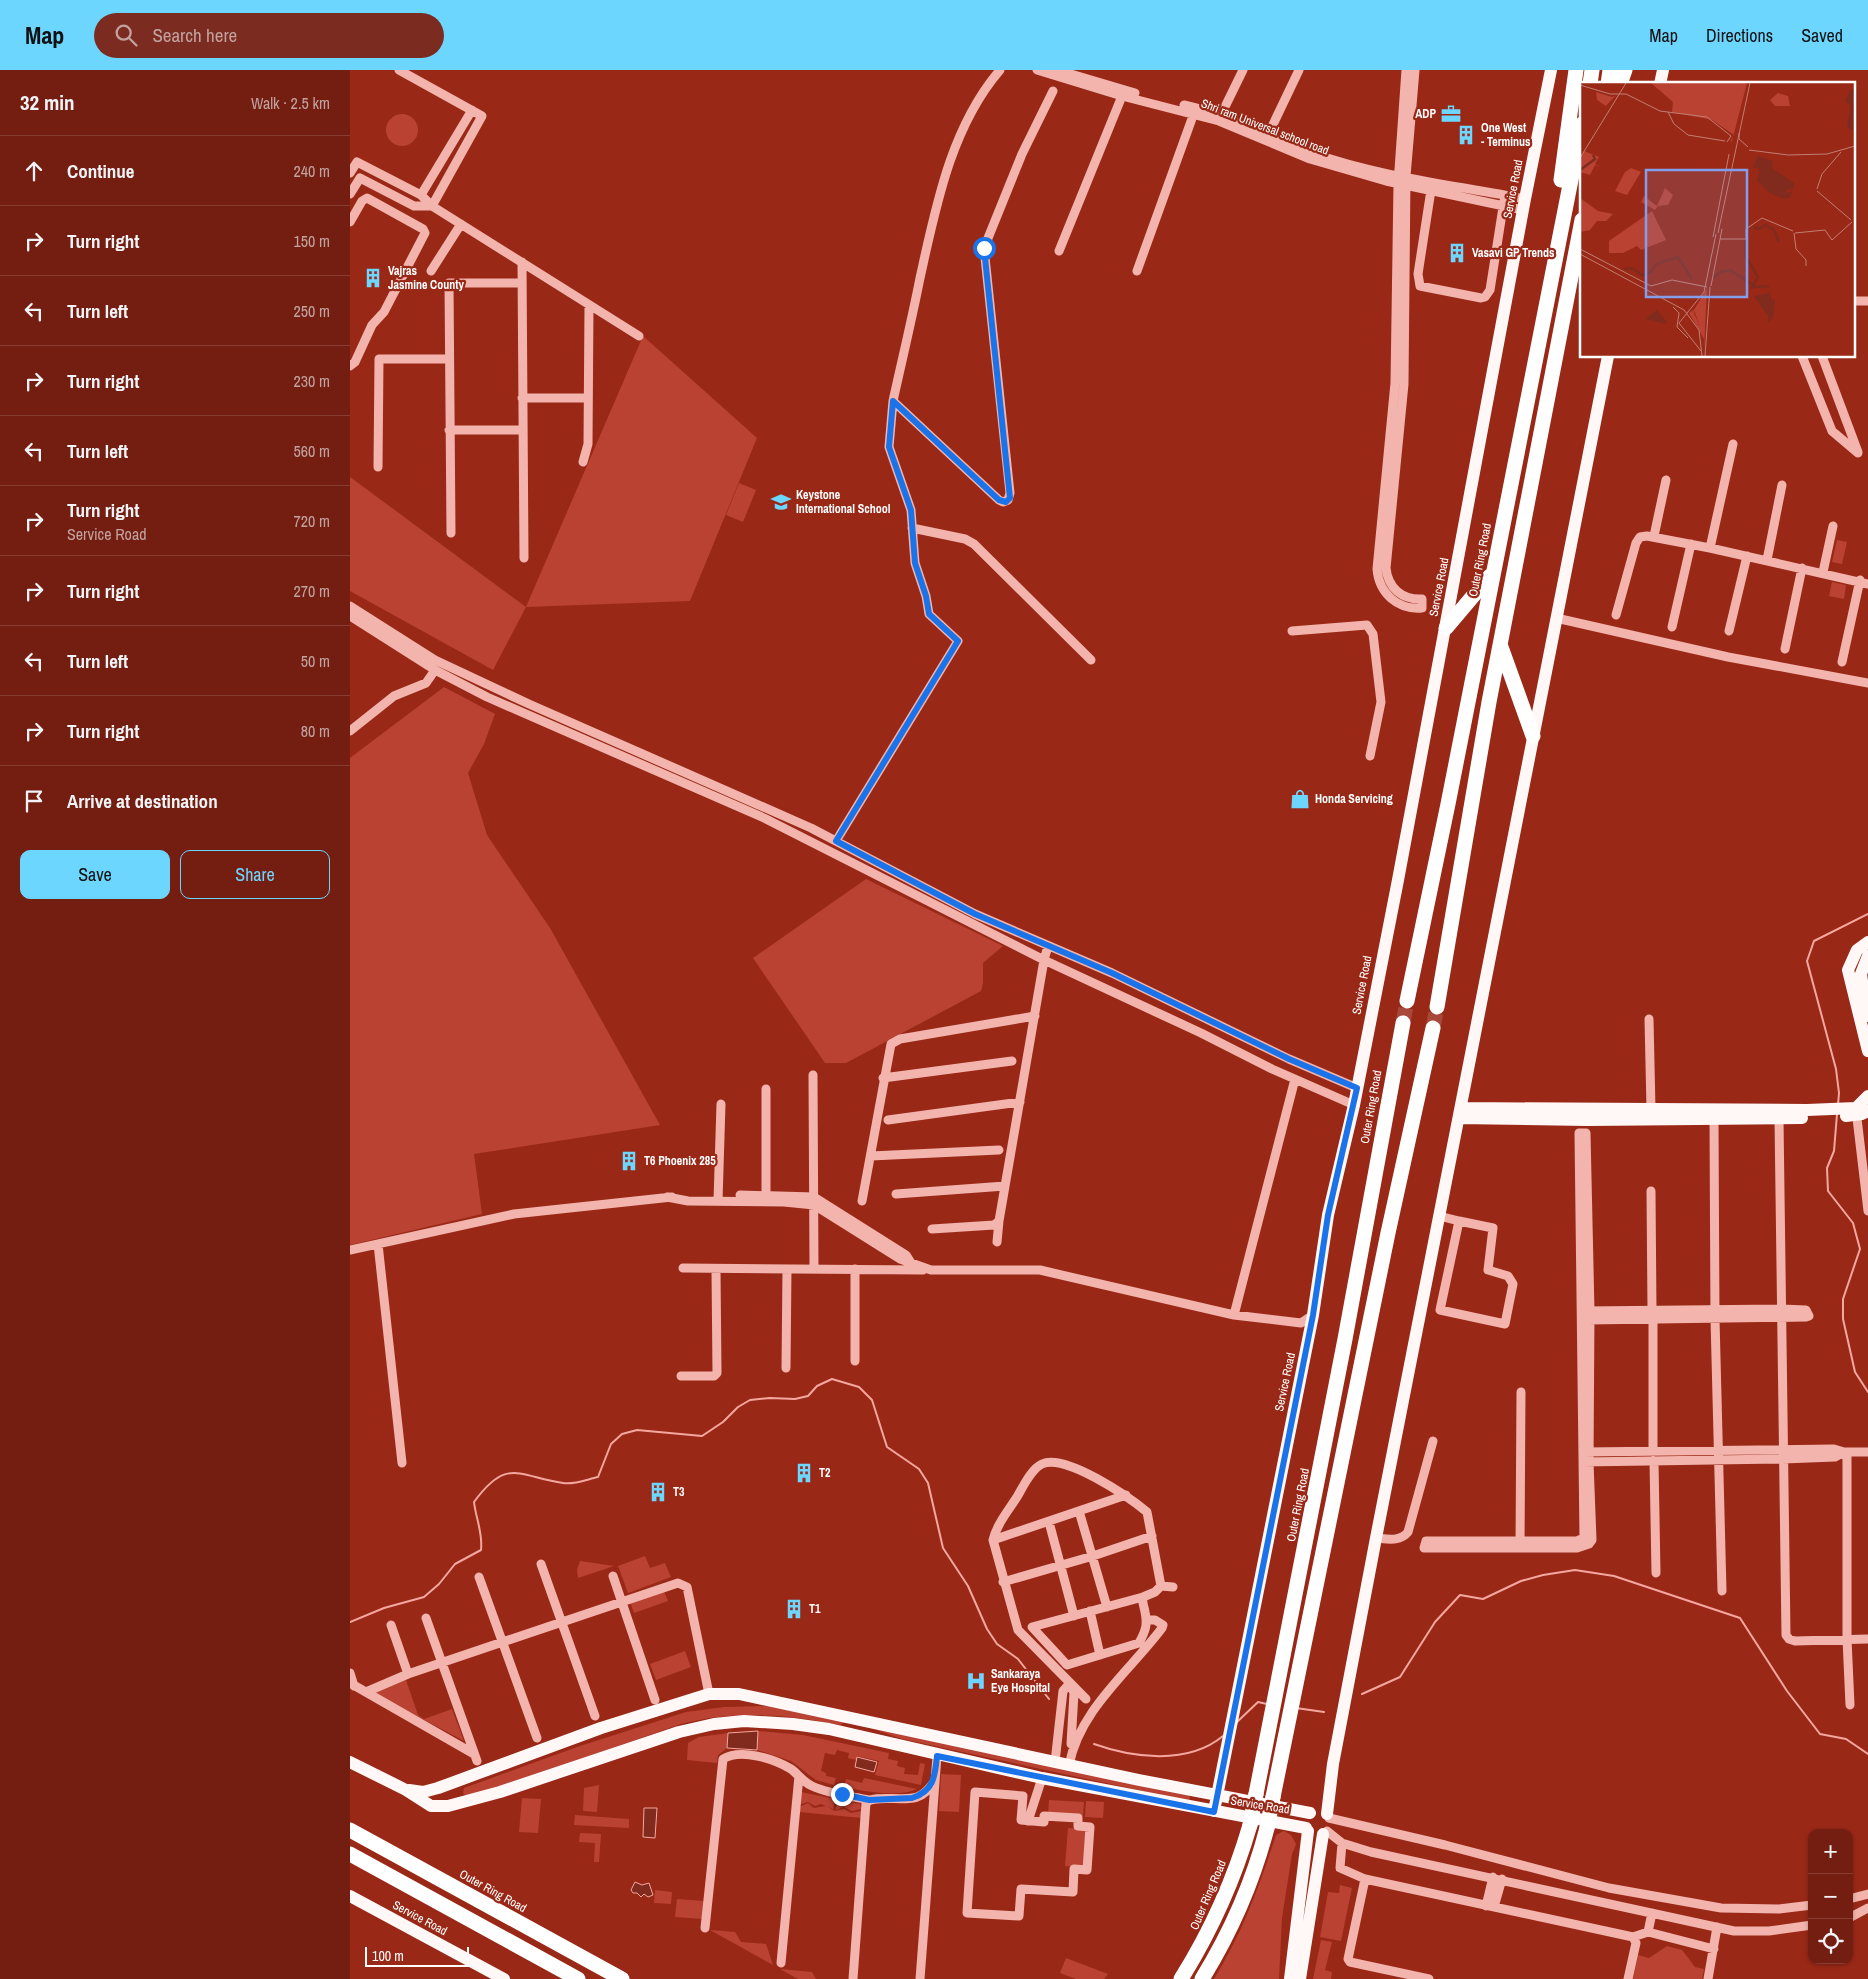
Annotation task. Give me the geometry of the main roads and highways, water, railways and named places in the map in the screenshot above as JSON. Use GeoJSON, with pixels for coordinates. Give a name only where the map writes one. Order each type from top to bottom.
{"type":"FeatureCollection","features":[{"type":"Feature","properties":{"kind":"highway"},"geometry":{"type":"LineString","coordinates":[[1550,278],[1576,70]]}},
{"type":"Feature","properties":{"kind":"highway"},"geometry":{"type":"LineString","coordinates":[[1621,82],[1625,70]]}},
{"type":"Feature","properties":{"kind":"highway","name":"Outer Ring Road"},"geometry":{"type":"LineString","coordinates":[[1407,1001],[1580,134]]}},
{"type":"Feature","properties":{"kind":"highway"},"geometry":{"type":"LineString","coordinates":[[1437,1007],[1468,816],[1580,231]]}},
{"type":"Feature","properties":{"kind":"highway"},"geometry":{"type":"LineString","coordinates":[[1571,282],[1580,248]]}},
{"type":"Feature","properties":{"kind":"highway"},"geometry":{"type":"LineString","coordinates":[[1446,628],[1493,572]]}},
{"type":"Feature","properties":{"kind":"highway"},"geometry":{"type":"LineString","coordinates":[[1500,645],[1533,736]]}},
{"type":"Feature","properties":{"kind":"highway"},"geometry":{"type":"LineString","coordinates":[[1446,813],[1468,816]]}},
{"type":"Feature","properties":{"kind":"highway","name":"Outer Ring Road"},"geometry":{"type":"LineString","coordinates":[[1181,1979],[1204,1942],[1223,1902],[1250,1825],[1275,1702],[1402,1022]]}},
{"type":"Feature","properties":{"kind":"highway"},"geometry":{"type":"LineString","coordinates":[[1202,1979],[1239,1909],[1255,1870],[1267,1828],[1384,1252],[1433,1028]]}},
{"type":"Feature","properties":{"kind":"highway","name":"Outer Ring Road"},"geometry":{"type":"LineString","coordinates":[[350,1830],[622,1979]]}},
{"type":"Feature","properties":{"kind":"highway"},"geometry":{"type":"LineString","coordinates":[[350,1854],[578,1979]]}},
{"type":"Feature","properties":{"kind":"main road","name":"Service Road"},"geometry":{"type":"LineString","coordinates":[[1327,1824],[1315,1835],[1307,1829],[1288,1822],[1214,1812],[1313,1315],[1328,1215],[1354,1105],[1551,70]]}},
{"type":"Feature","properties":{"kind":"main road"},"geometry":{"type":"LineString","coordinates":[[1300,1979],[1327,1824],[1333,1764],[1608,358]]}},
{"type":"Feature","properties":{"kind":"main road"},"geometry":{"type":"LineString","coordinates":[[1868,942],[1856,951],[1848,972],[1868,1051]]}},
{"type":"Feature","properties":{"kind":"main road"},"geometry":{"type":"LineString","coordinates":[[1868,956],[1861,974],[1868,1019]]}},
{"type":"Feature","properties":{"kind":"main road"},"geometry":{"type":"LineString","coordinates":[[1460,1113],[1651,1109],[1837,1112],[1860,1111],[1868,1096]]}},
{"type":"Feature","properties":{"kind":"main road"},"geometry":{"type":"LineString","coordinates":[[1460,1113],[1714,1120],[1779,1119],[1837,1112]]}},
{"type":"Feature","properties":{"kind":"main road"},"geometry":{"type":"LineString","coordinates":[[406,1790],[423,1792],[601,1728],[709,1694],[739,1694],[1063,1764],[1310,1813],[1317,1810],[1327,1824]]}},
{"type":"Feature","properties":{"kind":"main road"},"geometry":{"type":"LineString","coordinates":[[855,1735],[859,1720]]}},
{"type":"Feature","properties":{"kind":"main road"},"geometry":{"type":"LineString","coordinates":[[350,1762],[406,1790],[432,1806],[448,1806],[678,1732],[714,1724],[744,1721],[793,1724],[855,1735],[937,1756],[1214,1812]]}},
{"type":"Feature","properties":{"kind":"main road"},"geometry":{"type":"LineString","coordinates":[[454,1782],[465,1802]]}},
{"type":"Feature","properties":{"kind":"main road","name":"Service Road"},"geometry":{"type":"LineString","coordinates":[[1307,1829],[1306,1820],[1310,1813]]}},
{"type":"Feature","properties":{"kind":"main road"},"geometry":{"type":"LineString","coordinates":[[1290,1979],[1307,1829]]}},
{"type":"Feature","properties":{"kind":"main road","name":"Service Road"},"geometry":{"type":"LineString","coordinates":[[350,1896],[504,1979]]}},
{"type":"Feature","properties":{"kind":"waterway"},"geometry":{"type":"LineString","coordinates":[[1838,1105],[1839,1093],[1836,1069],[1807,961],[1814,941],[1868,914]]}},
{"type":"Feature","properties":{"kind":"waterway"},"geometry":{"type":"LineString","coordinates":[[1837,1114],[1834,1151],[1827,1168],[1828,1191],[1853,1223],[1860,1249],[1843,1299],[1843,1319],[1855,1372],[1868,1392]]}},
{"type":"Feature","properties":{"kind":"waterway"},"geometry":{"type":"LineString","coordinates":[[350,1622],[384,1608],[424,1597],[439,1584],[455,1564],[481,1550],[480,1532],[474,1502],[485,1488],[505,1474],[524,1474],[567,1483],[576,1483],[598,1477],[611,1444],[622,1434],[637,1430],[702,1436],[723,1422],[738,1407],[750,1400],[770,1398],[795,1399],[808,1396],[817,1386],[832,1379],[859,1387],[872,1400],[887,1447],[919,1469],[928,1483],[943,1548],[968,1586],[987,1629],[997,1644],[1018,1659],[1049,1699]]}},
{"type":"Feature","properties":{"kind":"waterway"},"geometry":{"type":"LineString","coordinates":[[1362,1694],[1400,1677],[1435,1622],[1460,1595],[1483,1599],[1521,1581],[1575,1570],[1614,1576],[1740,1618],[1787,1691],[1820,1734],[1846,1739],[1868,1754]]}},
{"type":"Feature","properties":{"kind":"waterway"},"geometry":{"type":"LineString","coordinates":[[1237,1722],[1258,1702],[1267,1704]]}},
{"type":"Feature","properties":{"kind":"waterway"},"geometry":{"type":"LineString","coordinates":[[1296,1708],[1324,1712]]}},
{"type":"Feature","properties":{"kind":"waterway"},"geometry":{"type":"LineString","coordinates":[[1094,1744],[1126,1753],[1160,1756],[1177,1755],[1209,1745],[1223,1736]]}},
{"type":"Feature","properties":{"kind":"tunnel"},"geometry":{"type":"LineString","coordinates":[[1403,1023],[1407,1001]]}},
{"type":"Feature","properties":{"kind":"tunnel"},"geometry":{"type":"LineString","coordinates":[[1433,1028],[1437,1007]]}},
{"type":"Feature","properties":{"kind":"place","name":"ADP"},"geometry":{"type":"Point","coordinates":[1451,114]}},
{"type":"Feature","properties":{"kind":"place","name":"One West - Terminus"},"geometry":{"type":"Point","coordinates":[1466,135]}},
{"type":"Feature","properties":{"kind":"place","name":"Vasavi GP Trends"},"geometry":{"type":"Point","coordinates":[1457,253]}},
{"type":"Feature","properties":{"kind":"place","name":"Vajras Jasmine County"},"geometry":{"type":"Point","coordinates":[373,278]}},
{"type":"Feature","properties":{"kind":"place","name":"Keystone International School"},"geometry":{"type":"Point","coordinates":[781,502]}},
{"type":"Feature","properties":{"kind":"place","name":"Honda Servicing"},"geometry":{"type":"Point","coordinates":[1300,799]}},
{"type":"Feature","properties":{"kind":"place","name":"T6 Phoenix 285"},"geometry":{"type":"Point","coordinates":[629,1161]}},
{"type":"Feature","properties":{"kind":"place","name":"T2"},"geometry":{"type":"Point","coordinates":[804,1473]}},
{"type":"Feature","properties":{"kind":"place","name":"T3"},"geometry":{"type":"Point","coordinates":[658,1492]}},
{"type":"Feature","properties":{"kind":"place","name":"T1"},"geometry":{"type":"Point","coordinates":[794,1609]}},
{"type":"Feature","properties":{"kind":"place","name":"Sankaraya Eye Hospital"},"geometry":{"type":"Point","coordinates":[976,1681]}}]}
